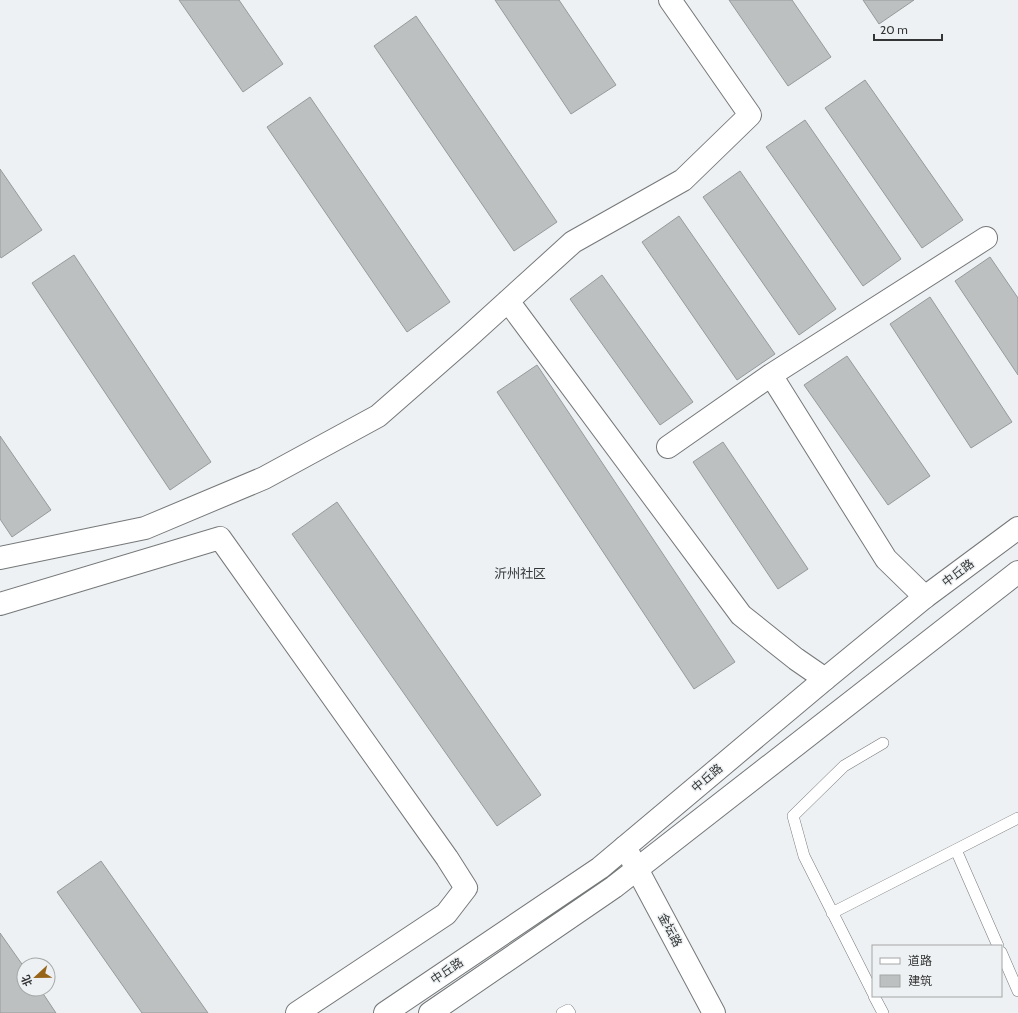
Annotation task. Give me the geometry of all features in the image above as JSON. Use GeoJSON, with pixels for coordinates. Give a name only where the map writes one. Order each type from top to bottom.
{"type":"FeatureCollection","features":[{"type":"Feature","properties":{"kind":"street"},"geometry":{"type":"LineString","coordinates":[[0,558],[145,528],[264,478],[378,416],[573,242],[683,180],[750,115],[670,0]]}},
{"type":"Feature","properties":{"kind":"street"},"geometry":{"type":"LineString","coordinates":[[668,447],[771,375],[986,238]]}},
{"type":"Feature","properties":{"kind":"street"},"geometry":{"type":"LineString","coordinates":[[508,301],[741,615],[796,659],[825,679]]}},
{"type":"Feature","properties":{"kind":"street"},"geometry":{"type":"LineString","coordinates":[[771,375],[886,559],[925,597]]}},
{"type":"Feature","properties":{"kind":"street","name":"中丘路"},"geometry":{"type":"LineString","coordinates":[[385,1013],[600,868],[925,597],[1018,528]]}},
{"type":"Feature","properties":{"kind":"street"},"geometry":{"type":"LineString","coordinates":[[0,604],[220,538],[447,858],[466,888],[446,914],[297,1013]]}},
{"type":"Feature","properties":{"kind":"street","name":"中丘路"},"geometry":{"type":"LineString","coordinates":[[430,1013],[614,887],[1018,572]]}},
{"type":"Feature","properties":{"kind":"street","name":"金坛路"},"geometry":{"type":"LineString","coordinates":[[625,847],[714,1013]]}},
{"type":"Feature","properties":{"kind":"lane"},"geometry":{"type":"LineString","coordinates":[[872,991],[804,856],[793,816],[844,766],[883,743]]}},
{"type":"Feature","properties":{"kind":"lane"},"geometry":{"type":"LineString","coordinates":[[832,913],[1018,818]]}},
{"type":"Feature","properties":{"kind":"lane"},"geometry":{"type":"LineString","coordinates":[[956,850],[998,945]]}},
{"type":"Feature","properties":{"kind":"lane"},"geometry":{"type":"LineString","coordinates":[[1002,954],[1018,991]]}},
{"type":"Feature","properties":{"kind":"lane"},"geometry":{"type":"LineString","coordinates":[[875,997],[883,1013]]}},
{"type":"Feature","properties":{"kind":"lane"},"geometry":{"type":"LineString","coordinates":[[562,1013],[568,1010],[570,1013]]}},
{"type":"Feature","properties":{"kind":"building"},"geometry":{"type":"Polygon","coordinates":[[[179,0],[239,0],[283,64],[243,92],[179,0]]]}},
{"type":"Feature","properties":{"kind":"building"},"geometry":{"type":"Polygon","coordinates":[[[495,0],[559,0],[616,85],[571,114],[495,0]]]}},
{"type":"Feature","properties":{"kind":"building"},"geometry":{"type":"Polygon","coordinates":[[[729,0],[792,0],[831,57],[788,86],[729,0]]]}},
{"type":"Feature","properties":{"kind":"building"},"geometry":{"type":"Polygon","coordinates":[[[863,0],[914,0],[879,24],[863,0]]]}},
{"type":"Feature","properties":{"kind":"building"},"geometry":{"type":"Polygon","coordinates":[[[416,16],[557,222],[514,251],[374,46],[416,16]]]}},
{"type":"Feature","properties":{"kind":"building"},"geometry":{"type":"Polygon","coordinates":[[[865,80],[963,220],[922,248],[825,108],[865,80]]]}},
{"type":"Feature","properties":{"kind":"building"},"geometry":{"type":"Polygon","coordinates":[[[310,97],[450,302],[407,332],[267,127],[310,97]]]}},
{"type":"Feature","properties":{"kind":"building"},"geometry":{"type":"Polygon","coordinates":[[[805,120],[901,259],[863,286],[766,147],[805,120]]]}},
{"type":"Feature","properties":{"kind":"building"},"geometry":{"type":"Polygon","coordinates":[[[0,169],[42,230],[1,258],[0,256],[0,169]]]}},
{"type":"Feature","properties":{"kind":"building"},"geometry":{"type":"Polygon","coordinates":[[[740,171],[836,309],[799,335],[703,197],[740,171]]]}},
{"type":"Feature","properties":{"kind":"building"},"geometry":{"type":"Polygon","coordinates":[[[679,216],[775,354],[737,380],[642,242],[679,216]]]}},
{"type":"Feature","properties":{"kind":"building"},"geometry":{"type":"Polygon","coordinates":[[[74,255],[211,462],[170,490],[32,283],[74,255]]]}},
{"type":"Feature","properties":{"kind":"building"},"geometry":{"type":"Polygon","coordinates":[[[990,257],[1018,298],[1018,375],[955,281],[990,257]]]}},
{"type":"Feature","properties":{"kind":"building"},"geometry":{"type":"Polygon","coordinates":[[[602,275],[693,402],[660,425],[570,299],[602,275]]]}},
{"type":"Feature","properties":{"kind":"building"},"geometry":{"type":"Polygon","coordinates":[[[930,297],[1012,422],[971,448],[890,324],[930,297]]]}},
{"type":"Feature","properties":{"kind":"building"},"geometry":{"type":"Polygon","coordinates":[[[847,356],[930,476],[888,505],[804,385],[847,356]]]}},
{"type":"Feature","properties":{"kind":"building"},"geometry":{"type":"Polygon","coordinates":[[[537,365],[735,662],[694,689],[497,392],[537,365]]]}},
{"type":"Feature","properties":{"kind":"building"},"geometry":{"type":"Polygon","coordinates":[[[0,436],[51,510],[12,537],[0,519],[0,436]]]}},
{"type":"Feature","properties":{"kind":"building"},"geometry":{"type":"Polygon","coordinates":[[[723,442],[808,569],[778,589],[693,462],[723,442]]]}},
{"type":"Feature","properties":{"kind":"building"},"geometry":{"type":"Polygon","coordinates":[[[337,502],[541,795],[497,826],[292,534],[337,502]]]}},
{"type":"Feature","properties":{"kind":"building"},"geometry":{"type":"Polygon","coordinates":[[[101,861],[208,1013],[142,1013],[57,892],[101,861]]]}},
{"type":"Feature","properties":{"kind":"building"},"geometry":{"type":"Polygon","coordinates":[[[0,933],[17,957],[16,997],[45,997],[56,1013],[0,1013],[0,933]]]}},
{"type":"Feature","properties":{"kind":"district","name":"沂州社区"},"geometry":{"type":"Point","coordinates":[520,573]}}]}
